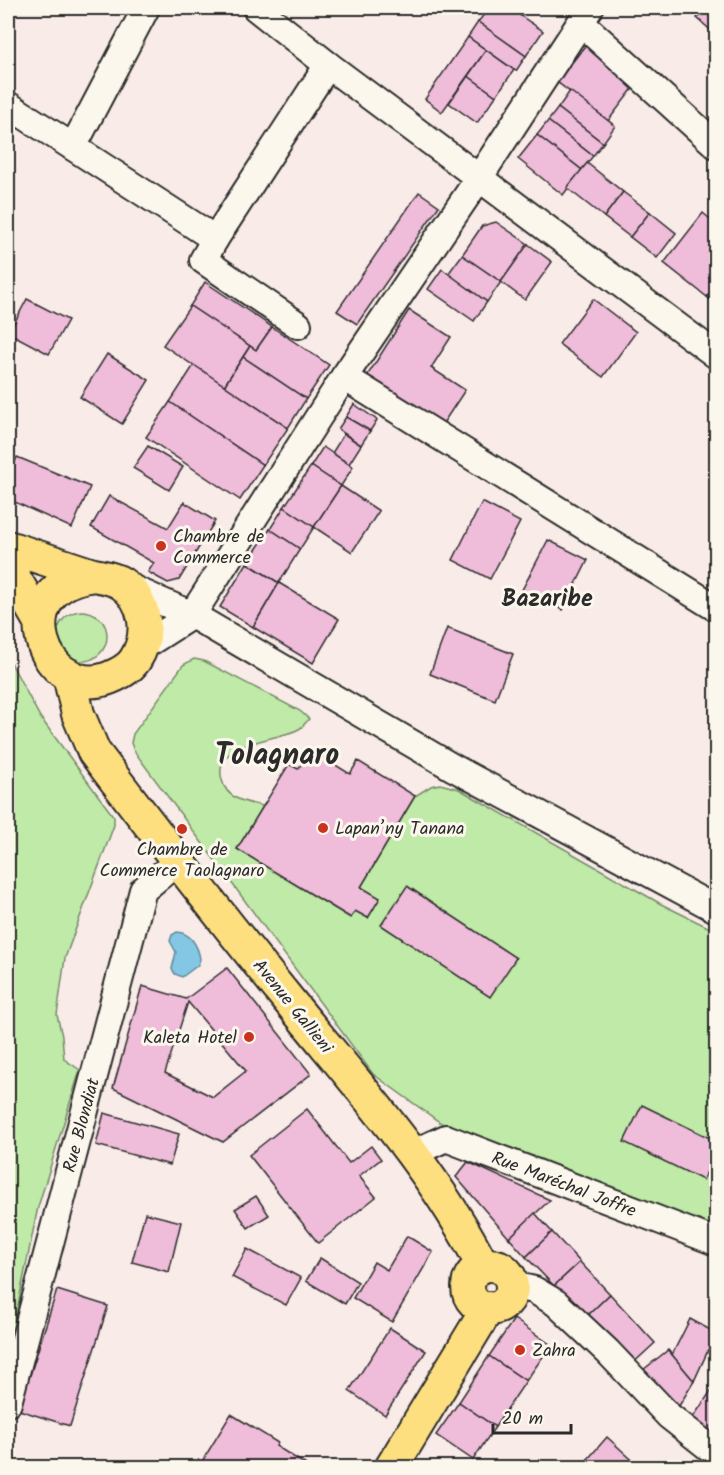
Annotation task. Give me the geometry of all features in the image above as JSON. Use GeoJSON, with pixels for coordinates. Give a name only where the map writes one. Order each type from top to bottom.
{"type":"FeatureCollection","features":[{"type":"Feature","properties":{"kind":"main road"},"geometry":{"type":"LineString","coordinates":[[8,547],[108,579],[135,596],[143,612],[145,629],[142,647],[133,662],[120,674],[103,680],[86,681],[69,675],[56,666],[46,653],[40,638],[40,622],[44,606],[53,593],[65,583],[79,577],[108,579]]}},
{"type":"Feature","properties":{"kind":"main road"},"geometry":{"type":"LineString","coordinates":[[8,567],[40,622]]}},
{"type":"Feature","properties":{"kind":"main road","name":"Avenue Gallieni"},"geometry":{"type":"LineString","coordinates":[[69,675],[78,714],[94,752],[177,862],[413,1153],[465,1231],[483,1266]]}},
{"type":"Feature","properties":{"kind":"main road"},"geometry":{"type":"LineString","coordinates":[[94,752],[103,680]]}},
{"type":"Feature","properties":{"kind":"main road"},"geometry":{"type":"LineString","coordinates":[[496,1265],[502,1268],[510,1278],[512,1285],[512,1291],[505,1302],[494,1308],[488,1308],[475,1302],[469,1289],[472,1275],[483,1266],[496,1265]]}},
{"type":"Feature","properties":{"kind":"main road"},"geometry":{"type":"LineString","coordinates":[[391,1467],[488,1308]]}},
{"type":"Feature","properties":{"kind":"street"},"geometry":{"type":"LineString","coordinates":[[73,147],[146,8]]}},
{"type":"Feature","properties":{"kind":"street"},"geometry":{"type":"LineString","coordinates":[[256,8],[328,65],[717,355]]}},
{"type":"Feature","properties":{"kind":"street"},"geometry":{"type":"LineString","coordinates":[[142,647],[192,615],[344,377],[479,178],[585,15],[717,145]]}},
{"type":"Feature","properties":{"kind":"street"},"geometry":{"type":"LineString","coordinates":[[298,325],[203,260],[328,65]]}},
{"type":"Feature","properties":{"kind":"street"},"geometry":{"type":"LineString","coordinates":[[8,105],[215,239]]}},
{"type":"Feature","properties":{"kind":"street"},"geometry":{"type":"LineString","coordinates":[[344,377],[717,608]]}},
{"type":"Feature","properties":{"kind":"street"},"geometry":{"type":"LineString","coordinates":[[108,579],[192,615],[452,767],[717,909]]}},
{"type":"Feature","properties":{"kind":"street","name":"Rue Blondiat"},"geometry":{"type":"LineString","coordinates":[[8,1403],[143,890],[177,862]]}},
{"type":"Feature","properties":{"kind":"street","name":"Rue Maréchal Joffre"},"geometry":{"type":"LineString","coordinates":[[413,1153],[446,1138],[717,1242]]}},
{"type":"Feature","properties":{"kind":"street"},"geometry":{"type":"LineString","coordinates":[[512,1285],[534,1290],[556,1303],[608,1352],[669,1416],[717,1453]]}},
{"type":"Feature","properties":{"kind":"green space"},"geometry":{"type":"Polygon","coordinates":[[[77,611],[87,611],[100,618],[107,631],[107,641],[100,654],[87,661],[77,661],[68,657],[61,650],[57,641],[57,631],[61,622],[68,615],[77,611]]]}},
{"type":"Feature","properties":{"kind":"green space"},"geometry":{"type":"Polygon","coordinates":[[[194,659],[204,661],[300,711],[309,719],[299,729],[235,750],[226,757],[221,767],[222,780],[228,792],[233,796],[263,806],[237,849],[350,918],[355,911],[368,918],[379,898],[361,887],[415,796],[431,786],[440,784],[459,789],[661,904],[716,931],[716,1229],[441,1123],[373,1074],[134,751],[131,743],[133,734],[183,665],[194,659]]]}},
{"type":"Feature","properties":{"kind":"green space"},"geometry":{"type":"Polygon","coordinates":[[[8,662],[11,663],[40,717],[114,817],[114,825],[65,958],[57,1015],[64,1059],[80,1070],[38,1207],[8,1354],[8,662]]]}},
{"type":"Feature","properties":{"kind":"water"},"geometry":{"type":"Polygon","coordinates":[[[177,932],[193,941],[200,959],[198,965],[182,977],[175,974],[172,969],[176,952],[170,941],[172,935],[177,932]]]}},
{"type":"Feature","properties":{"kind":"building"},"geometry":{"type":"Polygon","coordinates":[[[489,8],[509,8],[543,31],[526,56],[478,22],[489,8]]]}},
{"type":"Feature","properties":{"kind":"building"},"geometry":{"type":"Polygon","coordinates":[[[706,8],[716,8],[716,35],[697,18],[706,8]]]}},
{"type":"Feature","properties":{"kind":"building"},"geometry":{"type":"Polygon","coordinates":[[[478,22],[526,56],[516,71],[468,37],[478,22]]]}},
{"type":"Feature","properties":{"kind":"building"},"geometry":{"type":"Polygon","coordinates":[[[468,37],[486,50],[442,112],[425,99],[468,37]]]}},
{"type":"Feature","properties":{"kind":"building"},"geometry":{"type":"Polygon","coordinates":[[[588,42],[638,82],[608,121],[557,82],[588,42]]]}},
{"type":"Feature","properties":{"kind":"building"},"geometry":{"type":"Polygon","coordinates":[[[486,50],[514,70],[496,96],[468,76],[486,50]]]}},
{"type":"Feature","properties":{"kind":"building"},"geometry":{"type":"Polygon","coordinates":[[[468,76],[496,96],[477,123],[449,103],[468,76]]]}},
{"type":"Feature","properties":{"kind":"building"},"geometry":{"type":"Polygon","coordinates":[[[570,91],[615,126],[603,143],[558,108],[570,91]]]}},
{"type":"Feature","properties":{"kind":"building"},"geometry":{"type":"Polygon","coordinates":[[[558,108],[603,143],[593,156],[548,121],[558,108]]]}},
{"type":"Feature","properties":{"kind":"building"},"geometry":{"type":"Polygon","coordinates":[[[548,121],[593,156],[582,170],[537,135],[548,121]]]}},
{"type":"Feature","properties":{"kind":"building"},"geometry":{"type":"Polygon","coordinates":[[[537,135],[582,170],[563,195],[518,159],[537,135]]]}},
{"type":"Feature","properties":{"kind":"building"},"geometry":{"type":"Polygon","coordinates":[[[587,163],[623,192],[604,217],[567,188],[587,163]]]}},
{"type":"Feature","properties":{"kind":"building"},"geometry":{"type":"Polygon","coordinates":[[[419,192],[439,206],[357,324],[337,311],[419,192]]]}},
{"type":"Feature","properties":{"kind":"building"},"geometry":{"type":"Polygon","coordinates":[[[623,192],[650,212],[630,237],[604,217],[623,192]]]}},
{"type":"Feature","properties":{"kind":"building"},"geometry":{"type":"Polygon","coordinates":[[[650,212],[676,233],[657,258],[630,237],[650,212]]]}},
{"type":"Feature","properties":{"kind":"building"},"geometry":{"type":"Polygon","coordinates":[[[703,213],[716,224],[716,285],[707,297],[664,263],[703,213]]]}},
{"type":"Feature","properties":{"kind":"building"},"geometry":{"type":"Polygon","coordinates":[[[496,222],[528,244],[501,282],[462,255],[482,226],[496,222]]]}},
{"type":"Feature","properties":{"kind":"building"},"geometry":{"type":"Polygon","coordinates":[[[528,244],[552,262],[525,300],[501,282],[528,244]]]}},
{"type":"Feature","properties":{"kind":"building"},"geometry":{"type":"Polygon","coordinates":[[[462,255],[501,282],[487,302],[448,274],[462,255]]]}},
{"type":"Feature","properties":{"kind":"building"},"geometry":{"type":"Polygon","coordinates":[[[442,269],[487,302],[474,321],[428,289],[442,269]]]}},
{"type":"Feature","properties":{"kind":"building"},"geometry":{"type":"Polygon","coordinates":[[[205,282],[272,327],[256,350],[190,306],[205,282]]]}},
{"type":"Feature","properties":{"kind":"building"},"geometry":{"type":"Polygon","coordinates":[[[716,285],[716,305],[707,297],[716,285]]]}},
{"type":"Feature","properties":{"kind":"building"},"geometry":{"type":"Polygon","coordinates":[[[27,299],[68,320],[49,354],[9,333],[27,299]]]}},
{"type":"Feature","properties":{"kind":"building"},"geometry":{"type":"Polygon","coordinates":[[[593,299],[636,332],[603,377],[559,344],[593,299]]]}},
{"type":"Feature","properties":{"kind":"building"},"geometry":{"type":"Polygon","coordinates":[[[190,306],[250,346],[224,386],[163,345],[190,306]]]}},
{"type":"Feature","properties":{"kind":"building"},"geometry":{"type":"Polygon","coordinates":[[[409,310],[451,337],[431,368],[465,390],[442,425],[367,376],[409,310]]]}},
{"type":"Feature","properties":{"kind":"building"},"geometry":{"type":"Polygon","coordinates":[[[272,327],[329,365],[306,399],[243,357],[250,346],[256,350],[272,327]]]}},
{"type":"Feature","properties":{"kind":"building"},"geometry":{"type":"Polygon","coordinates":[[[107,354],[149,380],[122,424],[80,397],[107,354]]]}},
{"type":"Feature","properties":{"kind":"building"},"geometry":{"type":"Polygon","coordinates":[[[243,357],[306,399],[288,428],[224,386],[243,357]]]}},
{"type":"Feature","properties":{"kind":"building"},"geometry":{"type":"Polygon","coordinates":[[[194,365],[288,428],[263,465],[170,402],[194,365]]]}},
{"type":"Feature","properties":{"kind":"building"},"geometry":{"type":"Polygon","coordinates":[[[170,402],[263,465],[240,500],[146,437],[170,402]]]}},
{"type":"Feature","properties":{"kind":"building"},"geometry":{"type":"Polygon","coordinates":[[[354,404],[377,420],[370,431],[346,417],[354,404]]]}},
{"type":"Feature","properties":{"kind":"building"},"geometry":{"type":"Polygon","coordinates":[[[346,417],[370,431],[361,445],[338,429],[346,417]]]}},
{"type":"Feature","properties":{"kind":"building"},"geometry":{"type":"Polygon","coordinates":[[[344,434],[361,445],[349,464],[332,453],[344,434]]]}},
{"type":"Feature","properties":{"kind":"building"},"geometry":{"type":"Polygon","coordinates":[[[148,446],[183,467],[169,490],[133,468],[148,446]]]}},
{"type":"Feature","properties":{"kind":"building"},"geometry":{"type":"Polygon","coordinates":[[[323,447],[353,467],[341,486],[311,466],[323,447]]]}},
{"type":"Feature","properties":{"kind":"building"},"geometry":{"type":"Polygon","coordinates":[[[17,457],[90,487],[72,528],[8,499],[8,479],[17,457]]]}},
{"type":"Feature","properties":{"kind":"building"},"geometry":{"type":"Polygon","coordinates":[[[311,466],[341,486],[314,527],[284,507],[311,466]]]}},
{"type":"Feature","properties":{"kind":"building"},"geometry":{"type":"Polygon","coordinates":[[[341,486],[379,511],[352,552],[314,527],[341,486]]]}},
{"type":"Feature","properties":{"kind":"building","name":"Chambre de Commerce"},"geometry":{"type":"Polygon","coordinates":[[[109,496],[168,528],[184,502],[215,521],[179,580],[168,583],[148,572],[154,563],[91,527],[109,496]]]}},
{"type":"Feature","properties":{"kind":"building"},"geometry":{"type":"Polygon","coordinates":[[[482,502],[520,522],[490,579],[453,560],[482,502]]]}},
{"type":"Feature","properties":{"kind":"building"},"geometry":{"type":"Polygon","coordinates":[[[284,507],[314,527],[300,549],[270,529],[284,507]]]}},
{"type":"Feature","properties":{"kind":"building"},"geometry":{"type":"Polygon","coordinates":[[[270,529],[300,549],[279,583],[247,563],[270,529]]]}},
{"type":"Feature","properties":{"kind":"building"},"geometry":{"type":"Polygon","coordinates":[[[548,540],[588,560],[563,610],[522,590],[548,540]]]}},
{"type":"Feature","properties":{"kind":"building"},"geometry":{"type":"Polygon","coordinates":[[[247,563],[279,583],[253,627],[220,607],[247,563]]]}},
{"type":"Feature","properties":{"kind":"building"},"geometry":{"type":"Polygon","coordinates":[[[279,583],[339,619],[313,663],[253,627],[279,583]]]}},
{"type":"Feature","properties":{"kind":"building"},"geometry":{"type":"Polygon","coordinates":[[[447,628],[513,654],[495,700],[430,674],[447,628]]]}},
{"type":"Feature","properties":{"kind":"building","name":"Lapan’ny Tanana"},"geometry":{"type":"Polygon","coordinates":[[[311,750],[350,774],[358,761],[415,796],[361,887],[380,898],[368,918],[355,911],[351,918],[237,849],[289,764],[298,769],[311,750]]]}},
{"type":"Feature","properties":{"kind":"building"},"geometry":{"type":"Polygon","coordinates":[[[407,886],[516,958],[490,997],[381,925],[407,886]]]}},
{"type":"Feature","properties":{"kind":"building","name":"Kaleta Hotel"},"geometry":{"type":"Polygon","coordinates":[[[227,968],[311,1074],[223,1142],[113,1088],[142,986],[186,999],[227,968]],[[188,1002],[165,1073],[213,1097],[246,1071],[188,1002]]]}},
{"type":"Feature","properties":{"kind":"building"},"geometry":{"type":"Polygon","coordinates":[[[642,1105],[716,1141],[716,1153],[703,1180],[624,1142],[642,1105]]]}},
{"type":"Feature","properties":{"kind":"building"},"geometry":{"type":"Polygon","coordinates":[[[307,1109],[349,1163],[371,1146],[381,1159],[359,1176],[376,1197],[318,1243],[249,1155],[307,1109]]]}},
{"type":"Feature","properties":{"kind":"building"},"geometry":{"type":"Polygon","coordinates":[[[104,1113],[179,1134],[170,1165],[96,1145],[104,1113]]]}},
{"type":"Feature","properties":{"kind":"building"},"geometry":{"type":"Polygon","coordinates":[[[468,1162],[550,1200],[509,1238],[456,1177],[468,1162]]]}},
{"type":"Feature","properties":{"kind":"building"},"geometry":{"type":"Polygon","coordinates":[[[256,1196],[269,1215],[248,1228],[235,1209],[256,1196]]]}},
{"type":"Feature","properties":{"kind":"building"},"geometry":{"type":"Polygon","coordinates":[[[145,1213],[181,1222],[169,1272],[132,1262],[145,1213]]]}},
{"type":"Feature","properties":{"kind":"building"},"geometry":{"type":"Polygon","coordinates":[[[535,1213],[552,1232],[526,1257],[509,1238],[535,1213]]]}},
{"type":"Feature","properties":{"kind":"building"},"geometry":{"type":"Polygon","coordinates":[[[552,1232],[580,1262],[554,1286],[526,1257],[552,1232]]]}},
{"type":"Feature","properties":{"kind":"building"},"geometry":{"type":"Polygon","coordinates":[[[407,1236],[433,1252],[392,1322],[353,1298],[374,1262],[387,1270],[407,1236]]]}},
{"type":"Feature","properties":{"kind":"building"},"geometry":{"type":"Polygon","coordinates":[[[247,1249],[301,1278],[286,1305],[232,1277],[247,1249]]]}},
{"type":"Feature","properties":{"kind":"building"},"geometry":{"type":"Polygon","coordinates":[[[320,1258],[358,1282],[345,1304],[306,1281],[320,1258]]]}},
{"type":"Feature","properties":{"kind":"building"},"geometry":{"type":"Polygon","coordinates":[[[580,1262],[610,1294],[584,1319],[554,1286],[580,1262]]]}},
{"type":"Feature","properties":{"kind":"building"},"geometry":{"type":"Polygon","coordinates":[[[57,1290],[108,1306],[70,1426],[19,1410],[57,1290]]]}},
{"type":"Feature","properties":{"kind":"building"},"geometry":{"type":"Polygon","coordinates":[[[610,1294],[655,1343],[629,1367],[584,1319],[610,1294]]]}},
{"type":"Feature","properties":{"kind":"building","name":"Zahra"},"geometry":{"type":"Polygon","coordinates":[[[514,1319],[551,1345],[526,1381],[489,1356],[514,1319]]]}},
{"type":"Feature","properties":{"kind":"building"},"geometry":{"type":"Polygon","coordinates":[[[690,1319],[716,1333],[694,1381],[672,1355],[690,1319]]]}},
{"type":"Feature","properties":{"kind":"building"},"geometry":{"type":"Polygon","coordinates":[[[390,1328],[426,1351],[385,1415],[349,1391],[390,1328]]]}},
{"type":"Feature","properties":{"kind":"building"},"geometry":{"type":"Polygon","coordinates":[[[668,1350],[694,1381],[673,1416],[638,1374],[668,1350]]]}},
{"type":"Feature","properties":{"kind":"building"},"geometry":{"type":"Polygon","coordinates":[[[489,1356],[526,1381],[495,1427],[459,1402],[489,1356]]]}},
{"type":"Feature","properties":{"kind":"building"},"geometry":{"type":"Polygon","coordinates":[[[713,1388],[716,1390],[716,1447],[687,1426],[713,1388]]]}},
{"type":"Feature","properties":{"kind":"building"},"geometry":{"type":"Polygon","coordinates":[[[459,1402],[495,1427],[473,1460],[436,1435],[459,1402]]]}},
{"type":"Feature","properties":{"kind":"building"},"geometry":{"type":"Polygon","coordinates":[[[231,1414],[278,1443],[276,1446],[311,1468],[198,1468],[231,1414]]]}},
{"type":"Feature","properties":{"kind":"building"},"geometry":{"type":"Polygon","coordinates":[[[607,1437],[641,1468],[580,1468],[607,1437]]]}},
{"type":"Feature","properties":{"kind":"place","name":"Chambre de Commerce"},"geometry":{"type":"Point","coordinates":[161,546]}},
{"type":"Feature","properties":{"kind":"place","name":"Lapan’ny Tanana"},"geometry":{"type":"Point","coordinates":[323,828]}},
{"type":"Feature","properties":{"kind":"place","name":"Chambre de Commerce Taolagnaro"},"geometry":{"type":"Point","coordinates":[182,829]}},
{"type":"Feature","properties":{"kind":"place","name":"Kaleta Hotel"},"geometry":{"type":"Point","coordinates":[249,1037]}},
{"type":"Feature","properties":{"kind":"place","name":"Zahra"},"geometry":{"type":"Point","coordinates":[520,1350]}},
{"type":"Feature","properties":{"kind":"district","name":"Bazaribe"},"geometry":{"type":"Point","coordinates":[547,598]}},
{"type":"Feature","properties":{"kind":"district","name":"Tolagnaro"},"geometry":{"type":"Point","coordinates":[277,754]}}]}
